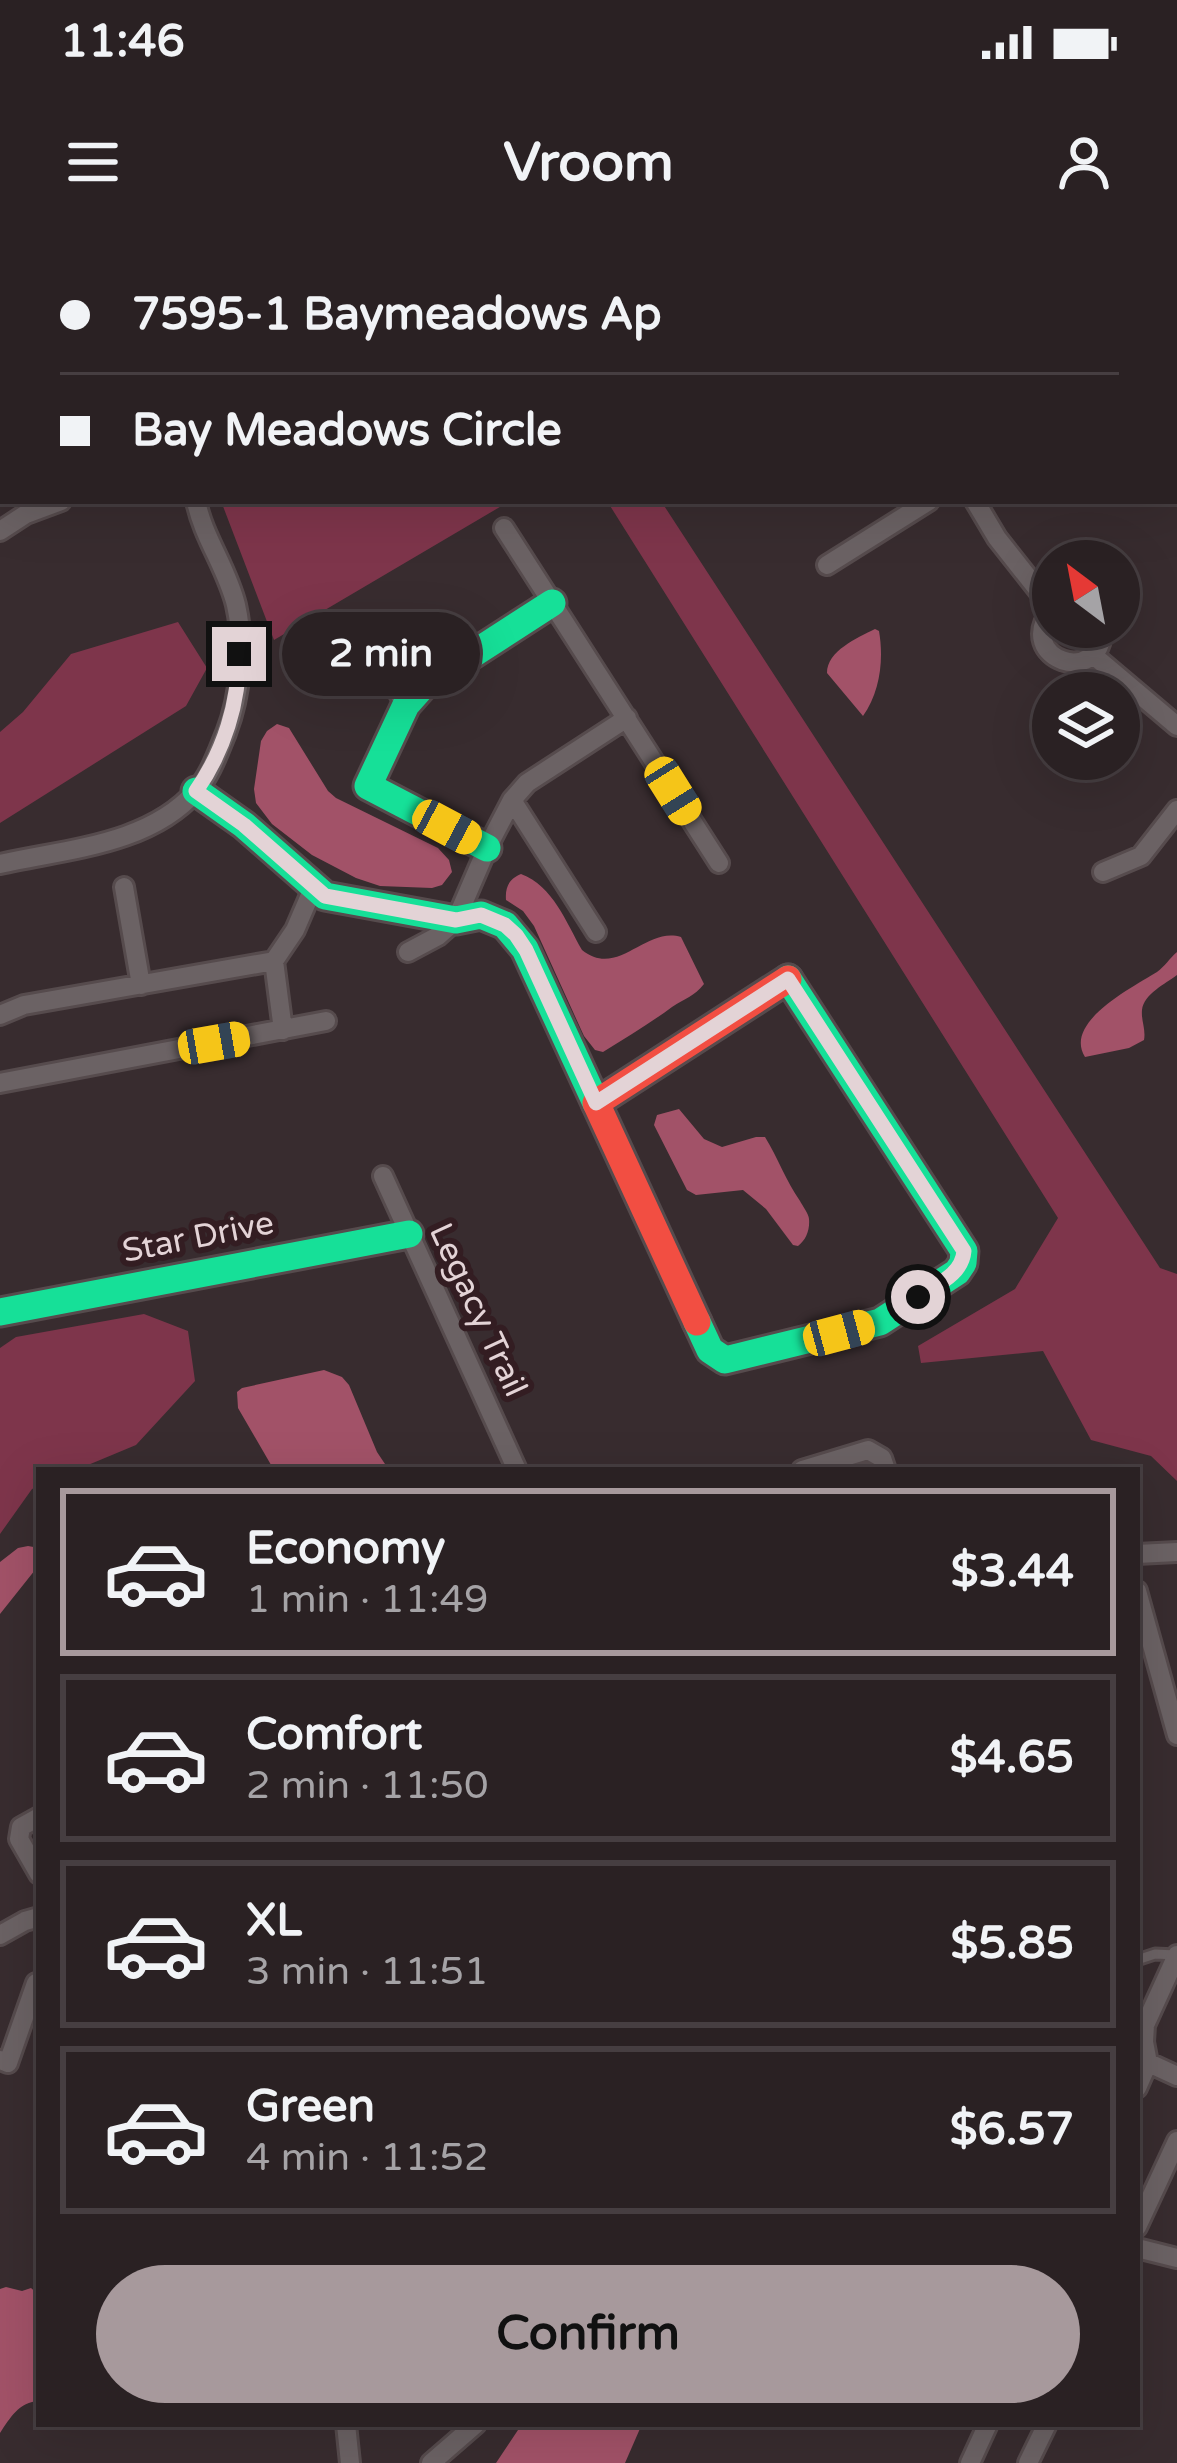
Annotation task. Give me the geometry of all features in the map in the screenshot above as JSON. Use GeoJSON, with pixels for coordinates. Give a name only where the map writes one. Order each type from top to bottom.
{"type":"FeatureCollection","features":[{"type":"Feature","properties":{"kind":"street"},"geometry":{"type":"LineString","coordinates":[[0,531],[53,504]]}},
{"type":"Feature","properties":{"kind":"street"},"geometry":{"type":"LineString","coordinates":[[0,864],[128,836],[168,815],[196,791],[214,761],[239,682],[239,626],[226,575],[197,504]]}},
{"type":"Feature","properties":{"kind":"street"},"geometry":{"type":"LineString","coordinates":[[827,565],[924,504]]}},
{"type":"Feature","properties":{"kind":"street"},"geometry":{"type":"LineString","coordinates":[[976,504],[1032,584]]}},
{"type":"Feature","properties":{"kind":"street"},"geometry":{"type":"LineString","coordinates":[[504,528],[718,863]]}},
{"type":"Feature","properties":{"kind":"street"},"geometry":{"type":"LineString","coordinates":[[487,848],[368,786],[406,705],[422,687],[552,604]]}},
{"type":"Feature","properties":{"kind":"street"},"geometry":{"type":"LineString","coordinates":[[356,622],[406,705]]}},
{"type":"Feature","properties":{"kind":"street"},"geometry":{"type":"LineString","coordinates":[[1047,648],[1057,659],[1076,663],[1094,655],[1098,648]]}},
{"type":"Feature","properties":{"kind":"street"},"geometry":{"type":"LineString","coordinates":[[1094,655],[1177,726]]}},
{"type":"Feature","properties":{"kind":"street"},"geometry":{"type":"LineString","coordinates":[[408,952],[456,920],[487,848],[512,800],[527,783],[627,718]]}},
{"type":"Feature","properties":{"kind":"street"},"geometry":{"type":"LineString","coordinates":[[196,791],[244,825],[325,896],[456,920],[481,915],[516,935],[710,1350],[725,1360],[880,1322],[963,1263],[964,1251],[788,979],[596,1103]]}},
{"type":"Feature","properties":{"kind":"street"},"geometry":{"type":"LineString","coordinates":[[512,800],[596,932]]}},
{"type":"Feature","properties":{"kind":"street"},"geometry":{"type":"LineString","coordinates":[[1103,872],[1141,856],[1177,810]]}},
{"type":"Feature","properties":{"kind":"street"},"geometry":{"type":"LineString","coordinates":[[283,1030],[274,961],[295,930],[314,886]]}},
{"type":"Feature","properties":{"kind":"street"},"geometry":{"type":"LineString","coordinates":[[124,887],[141,985]]}},
{"type":"Feature","properties":{"kind":"street"},"geometry":{"type":"LineString","coordinates":[[0,1015],[24,1005],[274,961]]}},
{"type":"Feature","properties":{"kind":"street"},"geometry":{"type":"LineString","coordinates":[[0,1083],[326,1021]]}},
{"type":"Feature","properties":{"kind":"street","name":"Legacy Trail"},"geometry":{"type":"LineString","coordinates":[[382,1177],[517,1467]]}},
{"type":"Feature","properties":{"kind":"street","name":"Star Drive"},"geometry":{"type":"LineString","coordinates":[[0,1312],[409,1234]]}},
{"type":"Feature","properties":{"kind":"street"},"geometry":{"type":"LineString","coordinates":[[812,1467],[868,1450],[882,1458],[885,1467]]}},
{"type":"Feature","properties":{"kind":"street"},"geometry":{"type":"LineString","coordinates":[[1140,1553],[1177,1552]]}},
{"type":"Feature","properties":{"kind":"street"},"geometry":{"type":"LineString","coordinates":[[1140,1602],[1177,1736]]}},
{"type":"Feature","properties":{"kind":"street"},"geometry":{"type":"LineString","coordinates":[[36,1818],[20,1827],[19,1840],[36,1869]]}},
{"type":"Feature","properties":{"kind":"street"},"geometry":{"type":"LineString","coordinates":[[0,1935],[36,1918]]}},
{"type":"Feature","properties":{"kind":"street"},"geometry":{"type":"LineString","coordinates":[[1176,1955],[1144,2007],[1143,2060],[1177,2076]]}},
{"type":"Feature","properties":{"kind":"street"},"geometry":{"type":"LineString","coordinates":[[0,2060],[8,2063],[36,1983]]}},
{"type":"Feature","properties":{"kind":"street"},"geometry":{"type":"LineString","coordinates":[[1140,2221],[1176,2146]]}},
{"type":"Feature","properties":{"kind":"street"},"geometry":{"type":"LineString","coordinates":[[1140,2249],[1177,2258]]}},
{"type":"Feature","properties":{"kind":"street"},"geometry":{"type":"LineString","coordinates":[[346,2427],[350,2463]]}},
{"type":"Feature","properties":{"kind":"street"},"geometry":{"type":"LineString","coordinates":[[431,2463],[473,2427]]}},
{"type":"Feature","properties":{"kind":"street"},"geometry":{"type":"LineString","coordinates":[[970,2463],[987,2427]]}},
{"type":"Feature","properties":{"kind":"street"},"geometry":{"type":"LineString","coordinates":[[1028,2463],[1045,2427]]}},
{"type":"Feature","properties":{"kind":"lane"},"geometry":{"type":"LineString","coordinates":[[1140,1959],[1176,1955]]}},
{"type":"Feature","properties":{"kind":"shaded area"},"geometry":{"type":"Polygon","coordinates":[[[222,504],[505,504],[274,640],[222,504]]]}},
{"type":"Feature","properties":{"kind":"shaded area"},"geometry":{"type":"Polygon","coordinates":[[[609,504],[663,504],[1160,1268],[1177,1274],[1177,1481],[1151,1456],[1091,1440],[1043,1351],[921,1363],[918,1346],[1015,1289],[1058,1218],[609,504]]]}},
{"type":"Feature","properties":{"kind":"shaded area"},"geometry":{"type":"Polygon","coordinates":[[[178,622],[207,668],[186,706],[0,823],[0,732],[71,654],[178,622]]]}},
{"type":"Feature","properties":{"kind":"shaded area"},"geometry":{"type":"Polygon","coordinates":[[[879,631],[881,664],[863,716],[827,673],[828,665],[837,652],[879,631]]]}},
{"type":"Feature","properties":{"kind":"shaded area"},"geometry":{"type":"Polygon","coordinates":[[[277,724],[289,728],[336,798],[438,848],[452,872],[442,885],[380,886],[356,878],[312,855],[272,824],[256,803],[254,789],[261,741],[277,724]]]}},
{"type":"Feature","properties":{"kind":"shaded area"},"geometry":{"type":"Polygon","coordinates":[[[521,874],[550,896],[582,950],[608,959],[655,938],[681,937],[704,984],[603,1052],[595,1050],[584,1036],[534,926],[506,900],[509,884],[521,874]]]}},
{"type":"Feature","properties":{"kind":"shaded area"},"geometry":{"type":"Polygon","coordinates":[[[1177,952],[1177,975],[1144,1004],[1144,1040],[1085,1057],[1081,1044],[1092,1019],[1177,952]]]}},
{"type":"Feature","properties":{"kind":"shaded area"},"geometry":{"type":"Polygon","coordinates":[[[679,1109],[704,1139],[722,1147],[765,1137],[809,1217],[801,1244],[793,1245],[766,1209],[743,1190],[696,1195],[687,1190],[654,1125],[657,1115],[679,1109]]]}},
{"type":"Feature","properties":{"kind":"shaded area"},"geometry":{"type":"Polygon","coordinates":[[[144,1314],[188,1331],[195,1381],[136,1445],[83,1467],[36,1467],[36,1487],[0,1534],[0,1348],[16,1337],[144,1314]]]}},
{"type":"Feature","properties":{"kind":"shaded area"},"geometry":{"type":"Polygon","coordinates":[[[324,1370],[342,1377],[387,1467],[272,1467],[238,1408],[237,1392],[324,1370]]]}},
{"type":"Feature","properties":{"kind":"shaded area"},"geometry":{"type":"Polygon","coordinates":[[[36,1547],[36,1569],[0,1614],[0,1562],[18,1548],[36,1547]]]}},
{"type":"Feature","properties":{"kind":"shaded area"},"geometry":{"type":"Polygon","coordinates":[[[31,2288],[36,2292],[36,2401],[21,2408],[0,2433],[0,2289],[31,2288]]]}},
{"type":"Feature","properties":{"kind":"shaded area"},"geometry":{"type":"Polygon","coordinates":[[[520,2427],[641,2427],[625,2463],[496,2463],[520,2427]]]}},
{"type":"Feature","properties":{"kind":"traffic: fast"},"geometry":{"type":"LineString","coordinates":[[487,848],[368,786],[406,705],[422,687],[552,603]]}},
{"type":"Feature","properties":{"kind":"traffic: fast"},"geometry":{"type":"LineString","coordinates":[[196,791],[244,825],[325,896],[456,920],[481,915],[505,925],[525,949],[596,1103]]}},
{"type":"Feature","properties":{"kind":"traffic: fast"},"geometry":{"type":"LineString","coordinates":[[697,1322],[710,1350],[725,1360],[880,1322],[957,1272],[963,1263],[964,1251],[788,979]]}},
{"type":"Feature","properties":{"kind":"traffic: fast"},"geometry":{"type":"LineString","coordinates":[[0,1312],[409,1234]]}},
{"type":"Feature","properties":{"kind":"traffic: jam"},"geometry":{"type":"LineString","coordinates":[[697,1322],[596,1103],[788,979]]}},
{"type":"Feature","properties":{"kind":"route"},"geometry":{"type":"LineString","coordinates":[[239,654],[239,682],[230,721],[196,791],[244,825],[325,896],[456,920],[481,915],[505,925],[526,950],[596,1103],[788,979],[964,1251],[957,1271],[918,1297]]}}]}
